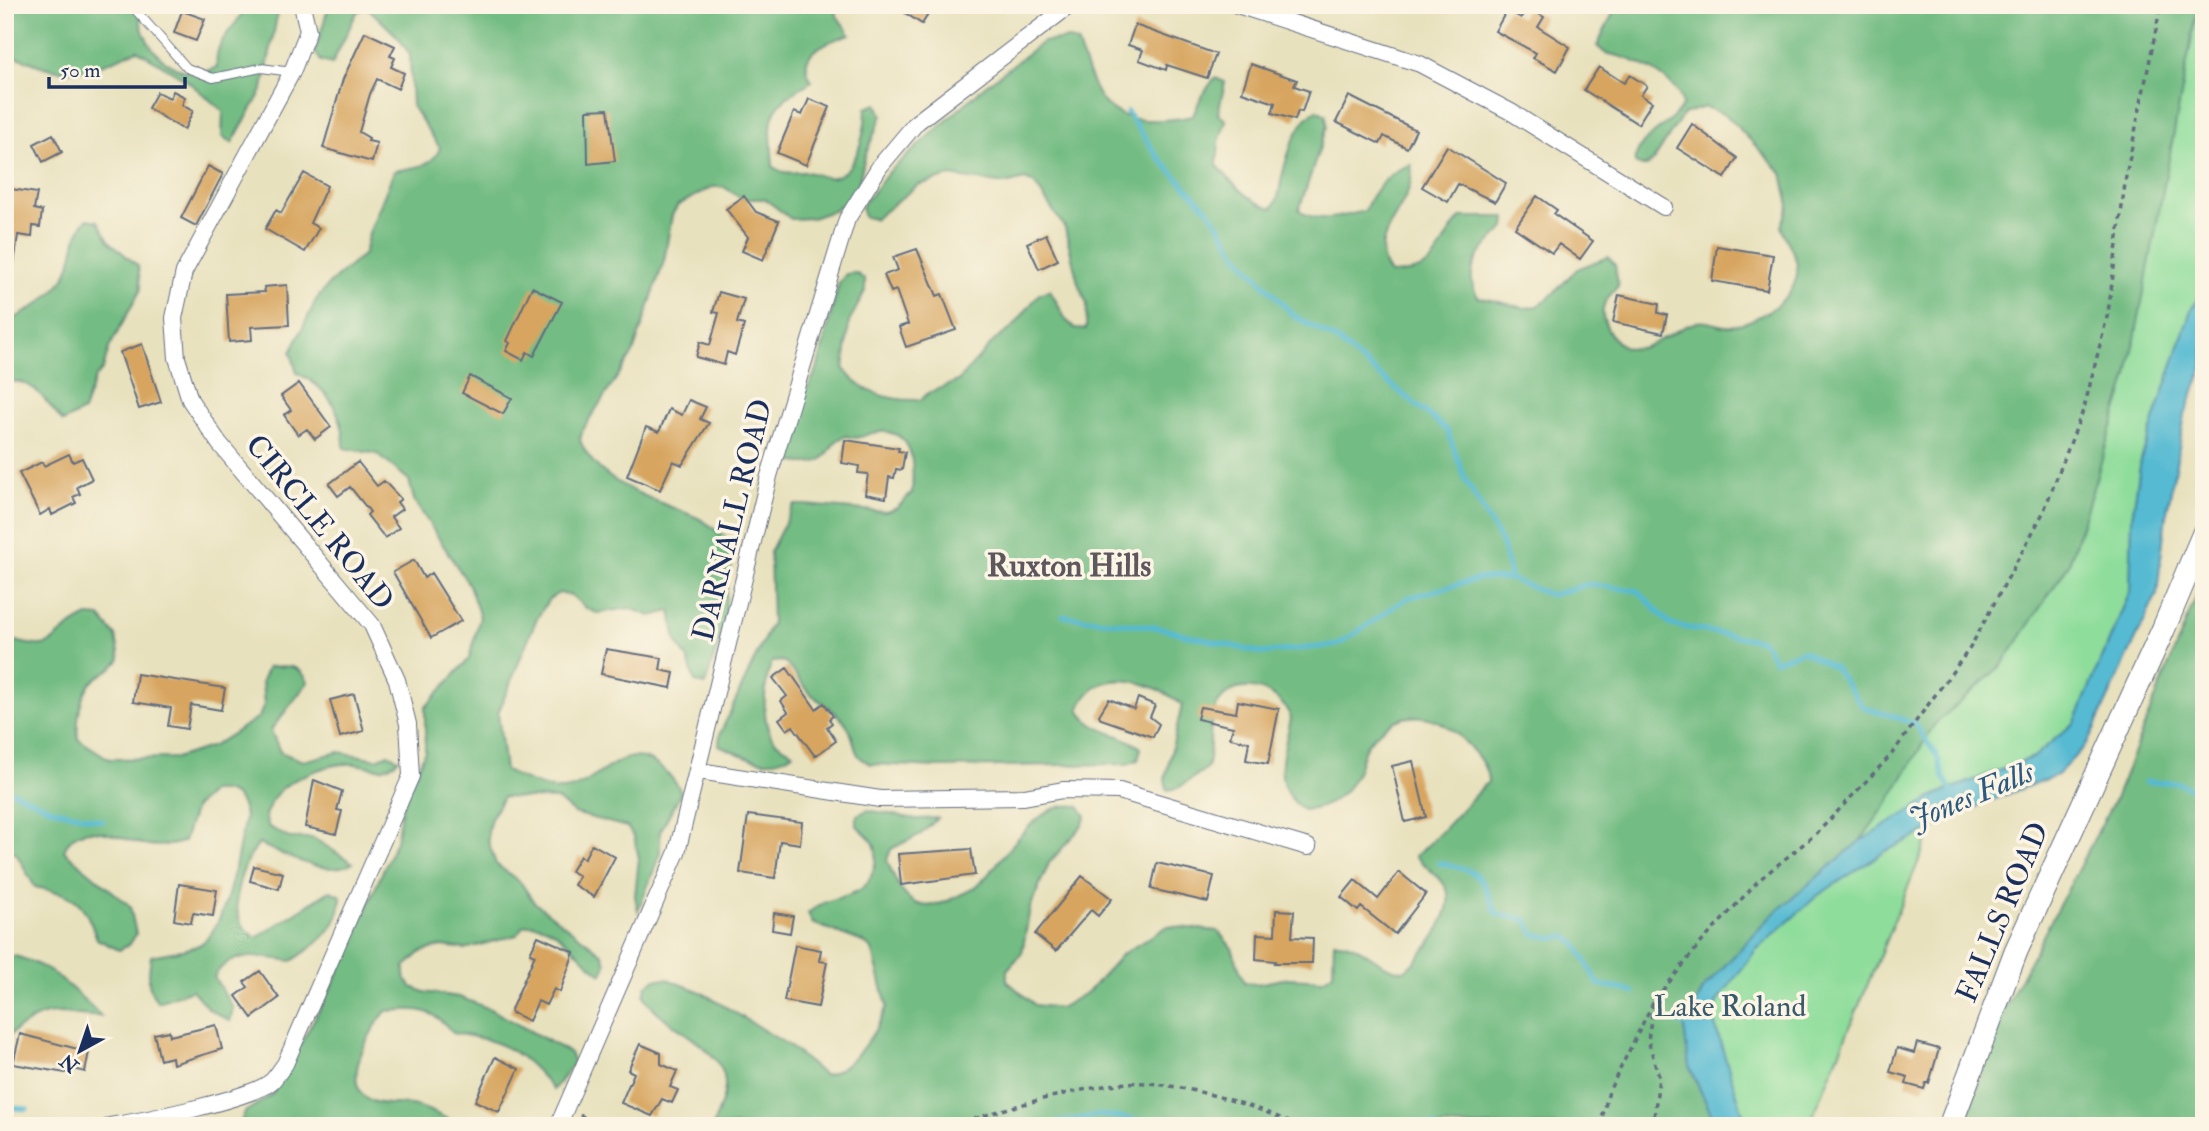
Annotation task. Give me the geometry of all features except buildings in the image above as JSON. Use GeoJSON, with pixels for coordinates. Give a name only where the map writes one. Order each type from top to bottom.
{"type":"FeatureCollection","features":[{"type":"Feature","properties":{"kind":"main road","name":"FALLS ROAD"},"geometry":{"type":"LineString","coordinates":[[1950,1126],[2017,951],[2158,641],[2204,533]]}},
{"type":"Feature","properties":{"kind":"street","name":"CIRCLE ROAD"},"geometry":{"type":"LineString","coordinates":[[110,1126],[151,1119],[247,1094],[271,1082],[285,1064],[411,776],[408,724],[397,680],[372,625],[219,443],[190,400],[177,358],[174,318],[184,272],[292,72],[308,31],[302,5]]}},
{"type":"Feature","properties":{"kind":"street","name":"DARNALL ROAD"},"geometry":{"type":"LineString","coordinates":[[558,1126],[677,852],[699,771],[769,476],[847,219],[880,166],[917,122],[1070,5]]}},
{"type":"Feature","properties":{"kind":"street"},"geometry":{"type":"LineString","coordinates":[[1237,5],[1420,64],[1511,112],[1664,207]]}},
{"type":"Feature","properties":{"kind":"street"},"geometry":{"type":"LineString","coordinates":[[699,771],[880,799],[1024,797],[1063,790],[1119,791],[1308,847]]}},
{"type":"Feature","properties":{"kind":"lane"},"geometry":{"type":"LineString","coordinates":[[131,5],[187,68],[213,78],[261,68],[292,72]]}},
{"type":"Feature","properties":{"kind":"path"},"geometry":{"type":"LineString","coordinates":[[1600,1126],[1609,1091],[1634,1036],[1654,1001],[1699,945],[1759,880],[1817,832],[1891,755],[1970,648],[2043,513],[2084,408],[2108,313],[2126,176],[2161,5]]}},
{"type":"Feature","properties":{"kind":"path"},"geometry":{"type":"LineString","coordinates":[[1653,1126],[1659,1077],[1648,1040],[1654,1001]]}},
{"type":"Feature","properties":{"kind":"path"},"geometry":{"type":"LineString","coordinates":[[956,1126],[1046,1100],[1128,1082],[1185,1090],[1276,1114],[1296,1126]]}},
{"type":"Feature","properties":{"kind":"path"},"geometry":{"type":"LineString","coordinates":[[566,1108],[599,1126]]}},
{"type":"Feature","properties":{"kind":"green space"},"geometry":{"type":"Polygon","coordinates":[[[5,5],[140,5],[144,34],[162,58],[174,67],[202,72],[217,67],[222,41],[246,5],[276,5],[277,16],[263,89],[232,143],[222,136],[223,111],[185,79],[137,50],[96,67],[75,71],[52,69],[5,55],[5,5]]]}},
{"type":"Feature","properties":{"kind":"green space"},"geometry":{"type":"Polygon","coordinates":[[[329,5],[836,5],[837,16],[850,34],[823,45],[810,55],[807,71],[812,81],[785,99],[773,115],[773,167],[785,172],[837,176],[845,172],[856,156],[863,136],[866,108],[877,104],[882,115],[865,156],[857,190],[852,199],[832,211],[812,218],[791,219],[765,199],[742,199],[724,187],[712,187],[678,205],[672,215],[664,261],[633,353],[583,429],[580,440],[588,456],[614,480],[648,498],[698,518],[738,547],[727,578],[725,623],[705,685],[695,682],[688,660],[676,641],[671,611],[651,616],[629,608],[597,613],[587,609],[571,595],[559,593],[549,599],[536,620],[498,713],[505,770],[532,783],[561,790],[574,788],[609,766],[633,757],[646,759],[660,767],[675,781],[681,792],[660,832],[660,854],[638,911],[635,896],[639,858],[634,837],[627,827],[574,813],[557,799],[503,797],[491,818],[488,830],[488,841],[496,864],[521,883],[534,902],[603,954],[606,964],[602,974],[556,933],[535,925],[523,926],[517,935],[465,949],[442,946],[421,952],[405,967],[405,978],[412,987],[424,992],[459,997],[490,1009],[570,1053],[574,1063],[553,1090],[532,1066],[498,1044],[453,1033],[438,1018],[423,1011],[386,1011],[372,1031],[360,1058],[357,1083],[362,1094],[377,1103],[422,1108],[461,1126],[239,1126],[245,1112],[273,1094],[333,985],[396,841],[402,807],[425,751],[425,708],[469,659],[480,617],[469,585],[414,500],[409,480],[377,454],[344,448],[341,424],[332,403],[317,386],[297,373],[291,352],[316,300],[330,283],[364,254],[369,233],[394,171],[427,163],[437,155],[440,148],[412,106],[410,55],[398,37],[367,7],[357,12],[332,64],[321,61],[315,52],[329,5]]]}},
{"type":"Feature","properties":{"kind":"green space"},"geometry":{"type":"Polygon","coordinates":[[[1617,5],[2198,5],[2128,376],[2069,564],[2002,665],[1934,725],[1889,801],[1860,841],[1770,917],[1704,988],[1684,1028],[1689,1066],[1717,1126],[713,1126],[724,1094],[722,1070],[703,1047],[652,1006],[644,995],[647,985],[656,979],[667,979],[701,992],[788,1045],[824,1075],[844,1066],[870,1038],[887,1006],[872,949],[863,942],[812,923],[808,913],[828,901],[858,891],[871,876],[875,848],[857,826],[857,815],[868,810],[916,819],[938,818],[921,834],[891,849],[887,860],[904,894],[911,901],[930,906],[977,886],[1036,820],[1064,806],[1080,807],[1086,816],[1081,827],[1049,863],[1030,908],[1022,953],[1007,970],[1007,981],[1035,1005],[1060,1008],[1089,991],[1121,955],[1168,926],[1218,931],[1232,948],[1244,982],[1256,984],[1289,978],[1323,980],[1333,973],[1334,942],[1353,946],[1386,966],[1404,971],[1428,945],[1447,908],[1446,887],[1415,856],[1435,839],[1488,782],[1482,762],[1456,733],[1431,719],[1406,717],[1381,730],[1369,742],[1355,776],[1345,791],[1322,807],[1303,810],[1292,800],[1282,779],[1283,756],[1291,718],[1276,698],[1254,688],[1243,688],[1222,698],[1215,709],[1207,768],[1178,788],[1167,790],[1165,779],[1182,705],[1156,689],[1126,680],[1099,686],[1087,695],[1079,710],[1099,728],[1141,748],[1138,760],[1127,764],[938,767],[871,764],[857,754],[849,729],[841,718],[812,695],[783,661],[772,662],[769,670],[765,690],[765,713],[774,740],[793,753],[774,761],[765,761],[747,757],[719,745],[720,734],[772,622],[770,552],[794,505],[886,512],[897,508],[912,493],[910,451],[899,436],[890,433],[877,432],[855,438],[846,436],[837,441],[822,459],[812,463],[777,460],[786,429],[817,370],[839,283],[846,274],[856,273],[865,280],[865,291],[849,322],[844,369],[859,385],[888,397],[921,400],[928,393],[958,381],[994,341],[1012,328],[1039,294],[1050,290],[1066,320],[1075,328],[1086,329],[1087,304],[1078,283],[1065,228],[1034,183],[1025,179],[1005,184],[950,176],[918,185],[875,219],[864,217],[861,207],[889,172],[986,85],[1043,42],[1067,39],[1077,43],[1092,82],[1106,105],[1128,117],[1168,120],[1193,116],[1202,95],[1215,78],[1225,82],[1218,114],[1226,120],[1219,142],[1217,165],[1241,191],[1263,205],[1272,208],[1275,204],[1294,140],[1303,122],[1316,110],[1326,115],[1327,126],[1299,210],[1306,215],[1331,218],[1365,211],[1372,196],[1389,176],[1411,165],[1407,194],[1382,246],[1383,260],[1390,274],[1420,269],[1429,264],[1461,217],[1506,217],[1505,228],[1482,251],[1473,267],[1473,286],[1478,297],[1525,308],[1537,306],[1547,300],[1577,269],[1608,257],[1615,265],[1618,286],[1603,307],[1603,317],[1614,338],[1624,346],[1646,346],[1694,323],[1708,322],[1731,326],[1753,319],[1776,306],[1792,288],[1796,277],[1796,260],[1781,226],[1789,206],[1782,173],[1726,115],[1705,107],[1683,114],[1653,161],[1645,167],[1635,163],[1642,145],[1678,112],[1683,104],[1671,84],[1662,76],[1628,59],[1605,53],[1597,46],[1617,5]]]}},
{"type":"Feature","properties":{"kind":"green space","name":"Lake Roland"},"geometry":{"type":"Polygon","coordinates":[[[1845,5],[2204,5],[2204,289],[2191,310],[2141,460],[2132,518],[2130,592],[2075,722],[2034,757],[1948,790],[1809,1126],[1313,1126],[1809,766],[1845,5]],[[2101,462],[2000,666],[2069,564],[2101,462]]]}},
{"type":"Feature","properties":{"kind":"green space"},"geometry":{"type":"Polygon","coordinates":[[[87,219],[98,221],[110,242],[138,266],[141,289],[109,348],[103,369],[95,378],[83,411],[63,422],[45,399],[31,387],[15,381],[5,383],[5,323],[44,300],[60,284],[70,265],[78,235],[87,219]]]}},
{"type":"Feature","properties":{"kind":"green space"},"geometry":{"type":"Polygon","coordinates":[[[2204,577],[2204,1126],[1964,1126],[2004,1010],[2115,799],[2204,577]]]}},
{"type":"Feature","properties":{"kind":"green space"},"geometry":{"type":"Polygon","coordinates":[[[88,616],[100,617],[116,636],[120,659],[111,669],[94,680],[85,692],[78,716],[78,739],[109,759],[176,758],[213,746],[259,717],[264,705],[262,681],[268,667],[281,666],[301,671],[308,682],[271,730],[280,752],[303,761],[339,752],[377,759],[388,754],[399,759],[383,768],[345,764],[323,768],[290,783],[274,798],[265,815],[268,826],[289,838],[313,838],[353,863],[331,868],[319,866],[293,859],[259,844],[251,854],[240,879],[237,906],[246,929],[256,938],[330,891],[341,896],[340,907],[326,934],[292,961],[249,957],[239,958],[221,968],[214,977],[233,1008],[230,1021],[209,1009],[192,990],[158,1002],[151,991],[149,975],[151,956],[199,945],[217,923],[230,887],[245,818],[242,805],[235,796],[212,791],[195,807],[184,841],[178,843],[147,845],[96,831],[77,834],[70,841],[64,851],[130,906],[136,934],[130,944],[119,950],[97,939],[87,915],[76,901],[60,893],[35,887],[16,853],[5,851],[5,638],[36,645],[45,644],[88,616]]]}},
{"type":"Feature","properties":{"kind":"green space"},"geometry":{"type":"Polygon","coordinates":[[[5,954],[47,969],[101,1016],[46,1014],[18,1028],[5,1040],[5,954]]]}},
{"type":"Feature","properties":{"kind":"water","name":"Jones Falls"},"geometry":{"type":"Polygon","coordinates":[[[2204,289],[2204,364],[2185,415],[2165,523],[2157,594],[2087,744],[2057,775],[1985,803],[1886,851],[1817,896],[1756,950],[1717,1002],[1713,1019],[1747,1126],[1717,1126],[1689,1066],[1684,1028],[1704,988],[1770,917],[1860,841],[1938,794],[2034,757],[2075,722],[2130,592],[2132,518],[2141,460],[2191,310],[2204,289]]]}},
{"type":"Feature","properties":{"kind":"waterway"},"geometry":{"type":"LineString","coordinates":[[1127,112],[1158,157],[1211,213],[1239,257],[1294,316],[1335,339],[1447,430],[1466,481],[1502,544],[1511,579]]}},
{"type":"Feature","properties":{"kind":"waterway","name":"Jones Falls"},"geometry":{"type":"LineString","coordinates":[[1063,616],[1155,627],[1261,653],[1338,645],[1407,598],[1482,578],[1511,579],[1551,595],[1588,584],[1638,591],[1671,625],[1763,641],[1775,661],[1803,651],[1835,668],[1863,707],[1914,723],[1937,756],[1944,778],[1954,795]]}},
{"type":"Feature","properties":{"kind":"waterway"},"geometry":{"type":"LineString","coordinates":[[2145,782],[2179,783],[2204,795]]}},
{"type":"Feature","properties":{"kind":"waterway"},"geometry":{"type":"LineString","coordinates":[[5,788],[52,809],[103,821]]}},
{"type":"Feature","properties":{"kind":"waterway"},"geometry":{"type":"LineString","coordinates":[[1439,863],[1465,869],[1478,877],[1497,914],[1527,920],[1534,934],[1553,938],[1566,936],[1577,945],[1598,984],[1634,992]]}},
{"type":"Feature","properties":{"kind":"waterway"},"geometry":{"type":"LineString","coordinates":[[1670,1021],[1691,1026]]}},
{"type":"Feature","properties":{"kind":"waterway"},"geometry":{"type":"LineString","coordinates":[[5,1107],[27,1109]]}},
{"type":"Feature","properties":{"kind":"waterway"},"geometry":{"type":"LineString","coordinates":[[1034,1126],[1101,1115],[1184,1126]]}},
{"type":"Feature","properties":{"kind":"waterway"},"geometry":{"type":"LineString","coordinates":[[1695,1126],[1718,1117]]}},
{"type":"Feature","properties":{"kind":"waterway"},"geometry":{"type":"LineString","coordinates":[[1374,1126],[1382,1121],[1435,1126]]}},
{"type":"Feature","properties":{"kind":"district","name":"Ruxton Hills"},"geometry":{"type":"Point","coordinates":[1069,565]}}]}
